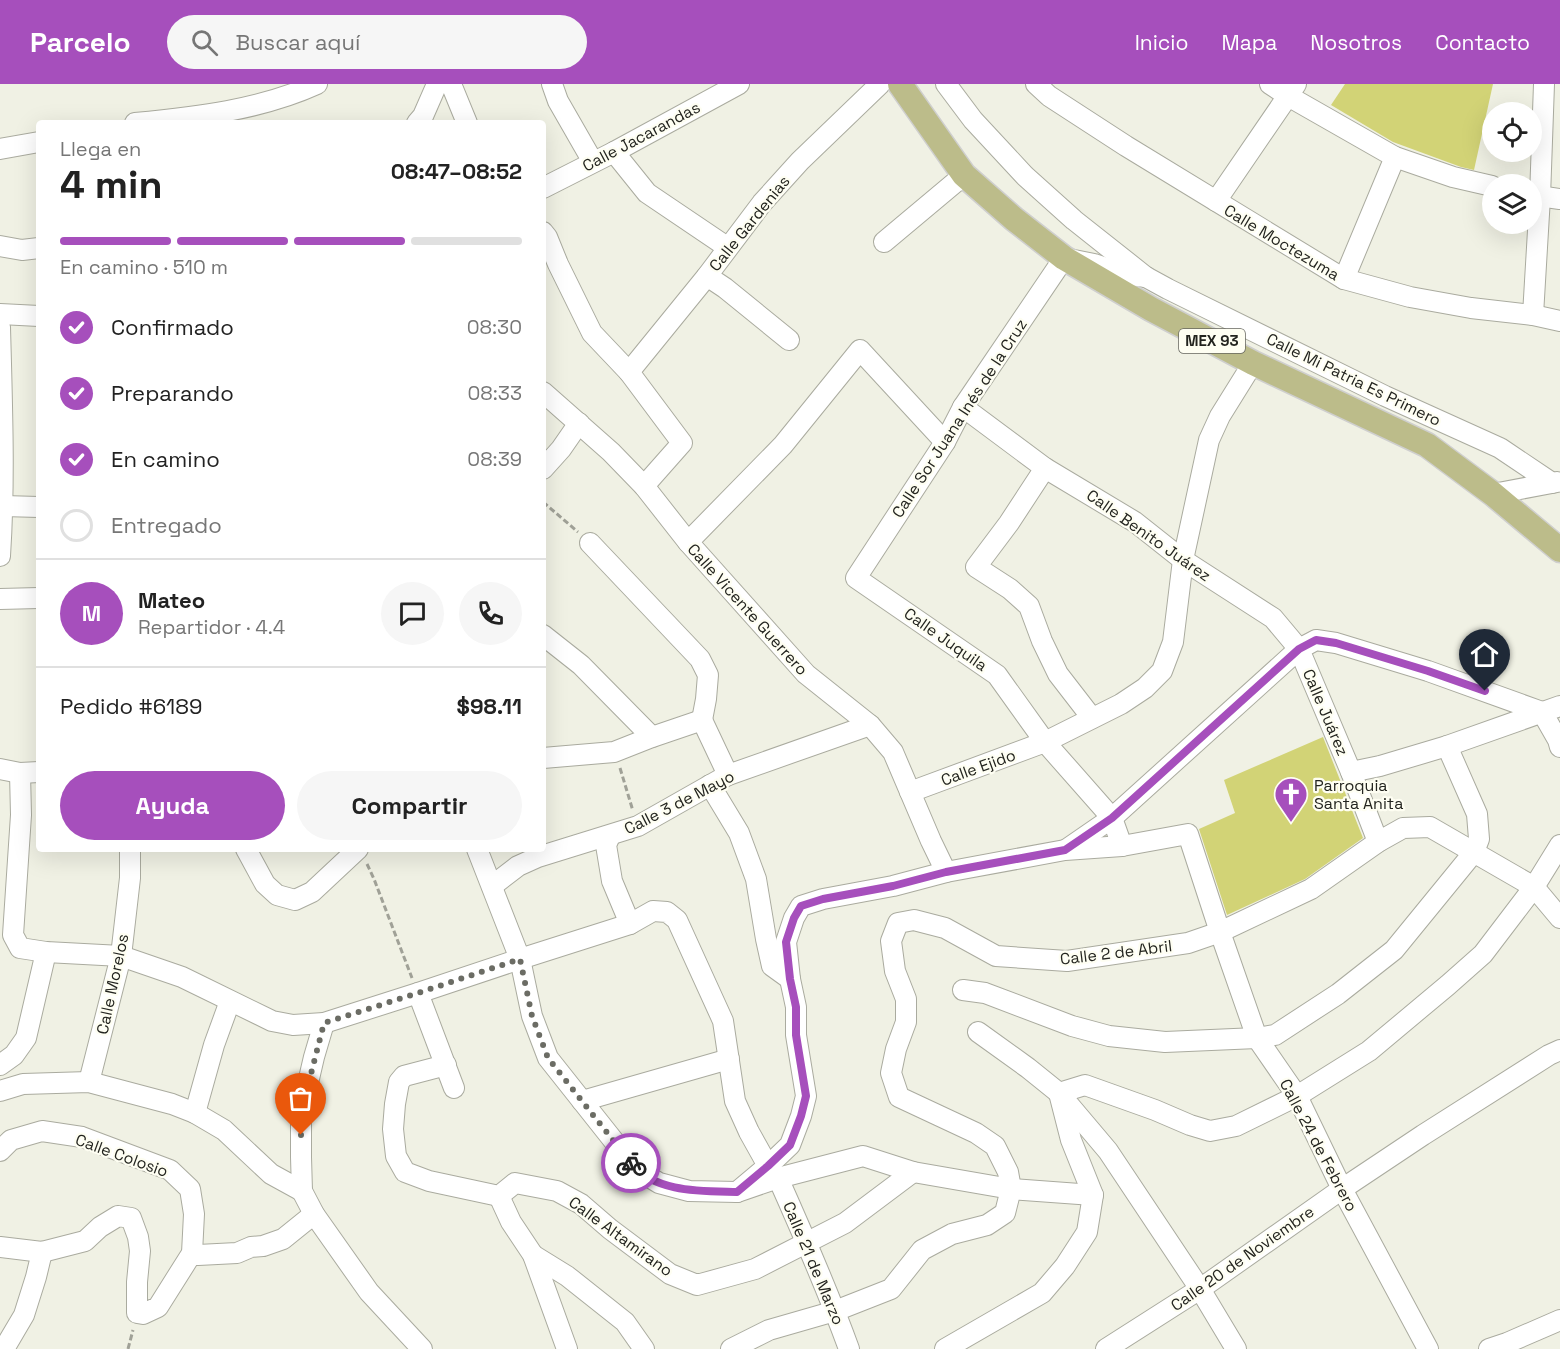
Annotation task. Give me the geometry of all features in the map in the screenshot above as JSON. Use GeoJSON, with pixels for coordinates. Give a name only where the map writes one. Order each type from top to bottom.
{"type":"FeatureCollection","features":[{"type":"Feature","properties":{"kind":"main road","name":"MEX 93"},"geometry":{"type":"LineString","coordinates":[[894,85],[964,175],[1014,219],[1064,258],[1151,309],[1253,363],[1427,445],[1493,494],[1560,550]]}},
{"type":"Feature","properties":{"kind":"street"},"geometry":{"type":"LineString","coordinates":[[188,120],[206,119],[256,106],[317,84]]}},
{"type":"Feature","properties":{"kind":"street"},"geometry":{"type":"LineString","coordinates":[[420,120],[437,84]]}},
{"type":"Feature","properties":{"kind":"street"},"geometry":{"type":"LineString","coordinates":[[451,84],[466,120]]}},
{"type":"Feature","properties":{"kind":"street"},"geometry":{"type":"LineString","coordinates":[[552,84],[558,101],[593,162]]}},
{"type":"Feature","properties":{"kind":"street","name":"Calle Jacarandas"},"geometry":{"type":"LineString","coordinates":[[546,186],[739,84]]}},
{"type":"Feature","properties":{"kind":"street","name":"Calle Mi Patria Es Primero"},"geometry":{"type":"LineString","coordinates":[[946,84],[973,120],[1025,176],[1074,220],[1146,277],[1385,396],[1500,448],[1556,482]]}},
{"type":"Feature","properties":{"kind":"street","name":"Calle Moctezuma"},"geometry":{"type":"LineString","coordinates":[[1036,84],[1049,96],[1344,279],[1410,297],[1560,321]]}},
{"type":"Feature","properties":{"kind":"street"},"geometry":{"type":"LineString","coordinates":[[1270,84],[1292,90],[1395,157],[1453,177],[1482,184]]}},
{"type":"Feature","properties":{"kind":"street"},"geometry":{"type":"LineString","coordinates":[[1537,174],[1544,84]]}},
{"type":"Feature","properties":{"kind":"street","name":"Calle Gardenias"},"geometry":{"type":"LineString","coordinates":[[628,372],[707,276],[762,203],[800,161],[894,85]]}},
{"type":"Feature","properties":{"kind":"street"},"geometry":{"type":"LineString","coordinates":[[1216,201],[1292,90]]}},
{"type":"Feature","properties":{"kind":"street"},"geometry":{"type":"LineString","coordinates":[[0,149],[36,143]]}},
{"type":"Feature","properties":{"kind":"street"},"geometry":{"type":"LineString","coordinates":[[614,152],[647,194],[727,247]]}},
{"type":"Feature","properties":{"kind":"street"},"geometry":{"type":"LineString","coordinates":[[1344,279],[1395,157]]}},
{"type":"Feature","properties":{"kind":"street"},"geometry":{"type":"LineString","coordinates":[[884,242],[964,175]]}},
{"type":"Feature","properties":{"kind":"street"},"geometry":{"type":"LineString","coordinates":[[1542,197],[1560,199]]}},
{"type":"Feature","properties":{"kind":"street"},"geometry":{"type":"LineString","coordinates":[[1533,315],[1534,234]]}},
{"type":"Feature","properties":{"kind":"street"},"geometry":{"type":"LineString","coordinates":[[546,236],[592,333],[628,372],[681,443],[644,486]]}},
{"type":"Feature","properties":{"kind":"street"},"geometry":{"type":"LineString","coordinates":[[0,246],[22,250],[36,248]]}},
{"type":"Feature","properties":{"kind":"street"},"geometry":{"type":"LineString","coordinates":[[1064,258],[1094,264],[1123,274],[1146,277]]}},
{"type":"Feature","properties":{"kind":"street","name":"Calle Sor Juana Inés de la Cruz"},"geometry":{"type":"LineString","coordinates":[[856,578],[945,442],[963,407],[1064,258]]}},
{"type":"Feature","properties":{"kind":"street"},"geometry":{"type":"LineString","coordinates":[[707,276],[789,340]]}},
{"type":"Feature","properties":{"kind":"street"},"geometry":{"type":"LineString","coordinates":[[0,314],[36,316]]}},
{"type":"Feature","properties":{"kind":"street"},"geometry":{"type":"LineString","coordinates":[[0,327],[3,506],[0,556]]}},
{"type":"Feature","properties":{"kind":"street"},"geometry":{"type":"LineString","coordinates":[[688,542],[783,445],[860,350],[945,442]]}},
{"type":"Feature","properties":{"kind":"street","name":"Calle Ejido"},"geometry":{"type":"LineString","coordinates":[[910,792],[1045,742],[1121,704],[1145,688],[1162,671],[1173,642],[1183,560],[1209,440],[1220,416],[1253,363]]}},
{"type":"Feature","properties":{"kind":"street","name":"Calle Vicente Guerrero"},"geometry":{"type":"LineString","coordinates":[[546,395],[611,452],[644,486],[688,542],[806,674],[870,725],[893,752],[946,872]]}},
{"type":"Feature","properties":{"kind":"street","name":"Calle Benito Juárez"},"geometry":{"type":"LineString","coordinates":[[963,407],[1046,468],[1135,522],[1183,560],[1273,618],[1299,649]]}},
{"type":"Feature","properties":{"kind":"street"},"geometry":{"type":"LineString","coordinates":[[546,466],[579,423]]}},
{"type":"Feature","properties":{"kind":"street"},"geometry":{"type":"LineString","coordinates":[[1046,468],[976,567],[1010,589],[1029,606],[1058,674],[1092,718]]}},
{"type":"Feature","properties":{"kind":"street"},"geometry":{"type":"LineString","coordinates":[[1493,494],[1556,482]]}},
{"type":"Feature","properties":{"kind":"street"},"geometry":{"type":"LineString","coordinates":[[3,506],[36,507]]}},
{"type":"Feature","properties":{"kind":"street"},"geometry":{"type":"LineString","coordinates":[[590,543],[700,659],[708,675],[702,720],[728,775]]}},
{"type":"Feature","properties":{"kind":"street","name":"Calle Juquila"},"geometry":{"type":"LineString","coordinates":[[856,578],[997,675],[1045,742]]}},
{"type":"Feature","properties":{"kind":"street"},"geometry":{"type":"LineString","coordinates":[[0,599],[36,598]]}},
{"type":"Feature","properties":{"kind":"street"},"geometry":{"type":"LineString","coordinates":[[546,637],[581,665],[652,737]]}},
{"type":"Feature","properties":{"kind":"street"},"geometry":{"type":"LineString","coordinates":[[1065,850],[1112,818],[1299,649],[1316,640],[1336,643],[1551,709]]}},
{"type":"Feature","properties":{"kind":"street","name":"Calle Juárez"},"geometry":{"type":"LineString","coordinates":[[1299,649],[1378,843]]}},
{"type":"Feature","properties":{"kind":"street"},"geometry":{"type":"LineString","coordinates":[[1351,772],[1447,746],[1551,709]]}},
{"type":"Feature","properties":{"kind":"street"},"geometry":{"type":"LineString","coordinates":[[1551,709],[1560,747]]}},
{"type":"Feature","properties":{"kind":"street"},"geometry":{"type":"LineString","coordinates":[[546,758],[614,752],[702,720]]}},
{"type":"Feature","properties":{"kind":"street","name":"Calle 3 de Mayo"},"geometry":{"type":"LineString","coordinates":[[492,886],[518,866],[538,857],[638,826],[728,775],[870,725]]}},
{"type":"Feature","properties":{"kind":"street"},"geometry":{"type":"LineString","coordinates":[[773,1172],[790,1145],[806,1096],[796,1035],[796,1007],[786,942],[794,918],[801,906],[946,872],[1065,850],[1122,846],[1112,818],[1045,742]]}},
{"type":"Feature","properties":{"kind":"street"},"geometry":{"type":"LineString","coordinates":[[963,990],[985,993],[1072,1026],[1109,1036],[1165,1042],[1257,1038],[1275,1035],[1338,994],[1394,950],[1474,852],[1479,839],[1477,814],[1447,746]]}},
{"type":"Feature","properties":{"kind":"street"},"geometry":{"type":"LineString","coordinates":[[0,769],[30,772],[21,815],[13,935],[21,948],[46,952],[121,956],[182,977],[272,1021],[293,1025],[324,1023],[630,924],[612,881],[606,845],[610,836]]}},
{"type":"Feature","properties":{"kind":"street"},"geometry":{"type":"LineString","coordinates":[[710,784],[739,833],[756,879],[765,939],[772,966],[790,979]]}},
{"type":"Feature","properties":{"kind":"street","name":"Calle 2 de Abril"},"geometry":{"type":"LineString","coordinates":[[1011,1189],[1008,1172],[994,1146],[976,1133],[899,1097],[891,1073],[896,1049],[906,1022],[906,999],[895,970],[891,940],[898,923],[914,920],[945,928],[996,956],[1067,961],[1188,943],[1220,932],[1311,889],[1403,828],[1430,826],[1534,887],[1560,918]]}},
{"type":"Feature","properties":{"kind":"street","name":"Calle 24 de Febrero"},"geometry":{"type":"LineString","coordinates":[[1122,846],[1188,834],[1257,1038],[1297,1096],[1342,1189],[1428,1349]]}},
{"type":"Feature","properties":{"kind":"street"},"geometry":{"type":"LineString","coordinates":[[1059,1093],[1085,1085],[1210,1131],[1236,1126],[1297,1096],[1369,1051],[1483,954],[1534,887],[1560,845]]}},
{"type":"Feature","properties":{"kind":"street","name":"Calle Morelos"},"geometry":{"type":"LineString","coordinates":[[89,1082],[121,956],[130,878],[130,852]]}},
{"type":"Feature","properties":{"kind":"street"},"geometry":{"type":"LineString","coordinates":[[248,852],[265,884],[277,895],[295,900],[312,892],[361,854]]}},
{"type":"Feature","properties":{"kind":"street"},"geometry":{"type":"LineString","coordinates":[[478,852],[520,959],[532,1016],[548,1058],[636,1169],[659,1183],[689,1191],[737,1192],[773,1172],[863,1156],[913,1172],[1011,1189],[1093,1195]]}},
{"type":"Feature","properties":{"kind":"street","name":"Calle 21 de Marzo"},"geometry":{"type":"LineString","coordinates":[[630,924],[653,911],[667,912],[677,920],[723,1021],[735,1101],[748,1132],[773,1172],[807,1242],[849,1349]]}},
{"type":"Feature","properties":{"kind":"street"},"geometry":{"type":"LineString","coordinates":[[0,1065],[14,1055],[26,1038],[46,952]]}},
{"type":"Feature","properties":{"kind":"street"},"geometry":{"type":"LineString","coordinates":[[418,993],[454,1088]]}},
{"type":"Feature","properties":{"kind":"street"},"geometry":{"type":"LineString","coordinates":[[195,1113],[214,1045],[230,1001]]}},
{"type":"Feature","properties":{"kind":"street"},"geometry":{"type":"LineString","coordinates":[[324,1023],[301,1113],[302,1191],[314,1214],[369,1292],[422,1349]]}},
{"type":"Feature","properties":{"kind":"street"},"geometry":{"type":"LineString","coordinates":[[978,1032],[1059,1093],[1108,1151],[1200,1289],[1236,1349]]}},
{"type":"Feature","properties":{"kind":"street","name":"Calle 20 de Noviembre"},"geometry":{"type":"LineString","coordinates":[[1106,1349],[1200,1289],[1342,1189],[1452,1116],[1560,1050]]}},
{"type":"Feature","properties":{"kind":"street"},"geometry":{"type":"LineString","coordinates":[[582,1101],[729,1059]]}},
{"type":"Feature","properties":{"kind":"street"},"geometry":{"type":"LineString","coordinates":[[446,1065],[404,1076],[399,1082],[393,1128],[396,1156],[405,1172],[429,1181],[499,1196],[511,1222],[533,1255],[567,1349]]}},
{"type":"Feature","properties":{"kind":"street"},"geometry":{"type":"LineString","coordinates":[[0,1090],[23,1084],[89,1082],[172,1104],[195,1113],[224,1130],[271,1174],[302,1191]]}},
{"type":"Feature","properties":{"kind":"street"},"geometry":{"type":"LineString","coordinates":[[945,1349],[1042,1293],[1065,1266],[1087,1232],[1093,1195],[1071,1140],[1059,1093]]}},
{"type":"Feature","properties":{"kind":"street","name":"Calle Colosio"},"geometry":{"type":"LineString","coordinates":[[0,1151],[11,1140],[42,1131],[82,1137],[170,1170],[190,1189],[194,1214],[192,1253]]}},
{"type":"Feature","properties":{"kind":"street","name":"Calle Altamirano"},"geometry":{"type":"LineString","coordinates":[[499,1196],[515,1184],[557,1191],[580,1204],[670,1274],[697,1285],[755,1269],[845,1223],[913,1172]]}},
{"type":"Feature","properties":{"kind":"street"},"geometry":{"type":"LineString","coordinates":[[732,1349],[769,1329],[835,1311],[891,1289],[922,1250],[952,1234],[987,1225],[1005,1212],[1011,1189]]}},
{"type":"Feature","properties":{"kind":"street"},"geometry":{"type":"LineString","coordinates":[[0,1247],[42,1252],[85,1241],[100,1227],[118,1216],[131,1218],[140,1251],[137,1313],[144,1314],[158,1307],[192,1253],[198,1255],[237,1253],[251,1247],[264,1246],[283,1239],[314,1214]]}},
{"type":"Feature","properties":{"kind":"street"},"geometry":{"type":"LineString","coordinates":[[4,1349],[24,1315],[42,1252]]}},
{"type":"Feature","properties":{"kind":"street"},"geometry":{"type":"LineString","coordinates":[[533,1255],[567,1276],[625,1322],[644,1349]]}},
{"type":"Feature","properties":{"kind":"street"},"geometry":{"type":"LineString","coordinates":[[1489,1349],[1560,1320]]}},
{"type":"Feature","properties":{"kind":"path"},"geometry":{"type":"LineString","coordinates":[[546,505],[590,543]]}},
{"type":"Feature","properties":{"kind":"path"},"geometry":{"type":"LineString","coordinates":[[614,752],[638,826]]}},
{"type":"Feature","properties":{"kind":"path"},"geometry":{"type":"LineString","coordinates":[[361,854],[374,879],[418,993]]}},
{"type":"Feature","properties":{"kind":"building"},"geometry":{"type":"Polygon","coordinates":[[[1345,84],[1493,84],[1489,102],[1482,102],[1482,134],[1474,170],[1393,142],[1331,105],[1345,84]]]}},
{"type":"Feature","properties":{"kind":"building","name":"Parroquia Santa Anita"},"geometry":{"type":"Polygon","coordinates":[[[1323,737],[1363,838],[1305,879],[1227,915],[1199,829],[1235,813],[1224,780],[1323,737]]]}},
{"type":"Feature","properties":{"kind":"way so far"},"geometry":{"type":"LineString","coordinates":[[301,1135],[301,1113],[324,1023],[520,959],[532,1016],[548,1058],[631,1163]]}},
{"type":"Feature","properties":{"kind":"place","name":"Parroquia Santa Anita"},"geometry":{"type":"Point","coordinates":[1291,823]}},
{"type":"Feature","properties":{"kind":"route"},"geometry":{"type":"LineString","coordinates":[[631,1163],[636,1169],[659,1183],[689,1191],[737,1192],[790,1145],[806,1096],[801,1076],[796,1035],[796,1007],[786,942],[794,918],[801,906],[946,872],[1065,850],[1112,818],[1299,649],[1316,640],[1336,643],[1485,691]]}}]}
